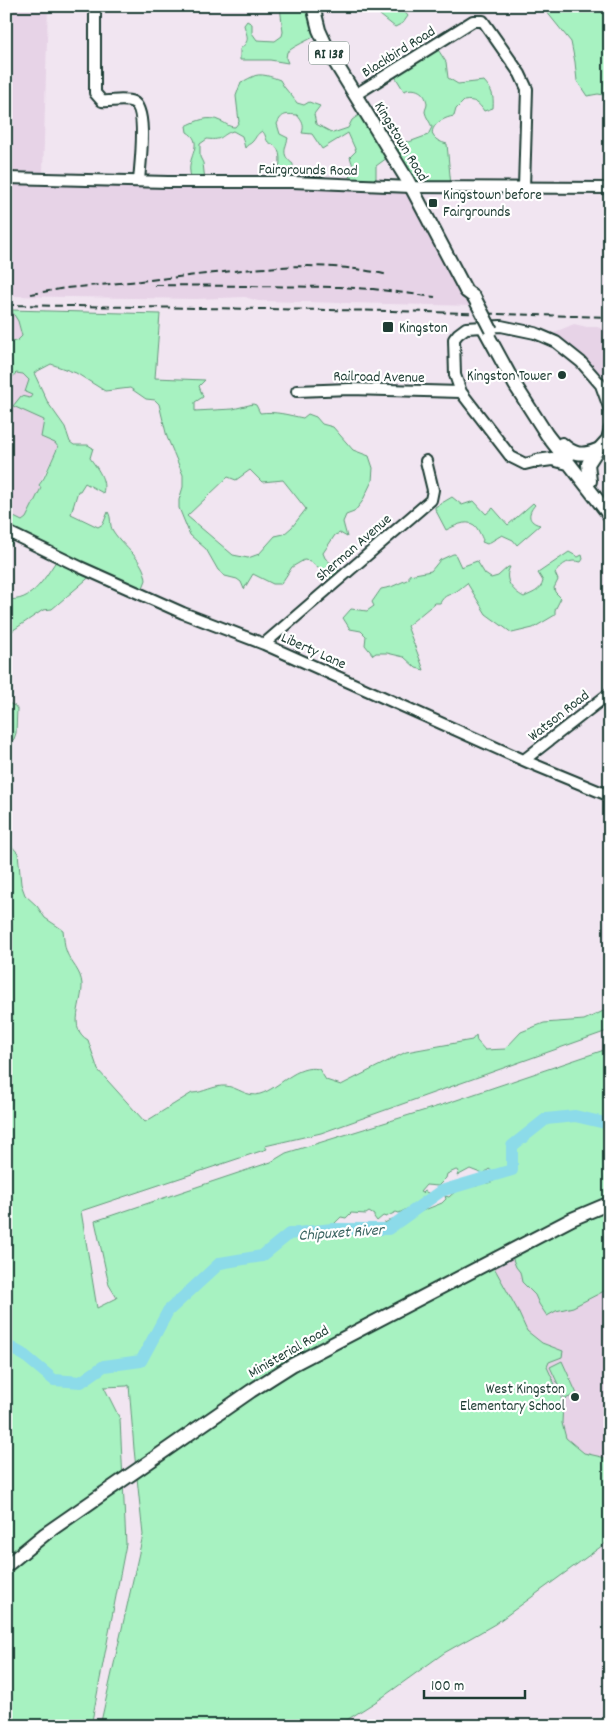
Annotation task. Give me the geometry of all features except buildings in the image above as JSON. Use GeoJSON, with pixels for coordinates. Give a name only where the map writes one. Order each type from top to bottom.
{"type":"FeatureCollection","features":[{"type":"Feature","properties":{"kind":"main road","name":"Kingstown Road"},"geometry":{"type":"LineString","coordinates":[[313,6],[323,41],[411,187],[488,330],[562,444],[610,508]]}},
{"type":"Feature","properties":{"kind":"main road","name":"Kingstown Road"},"geometry":{"type":"LineString","coordinates":[[488,330],[514,385],[568,464],[610,516]]}},
{"type":"Feature","properties":{"kind":"main road"},"geometry":{"type":"LineString","coordinates":[[537,461],[547,445],[547,435]]}},
{"type":"Feature","properties":{"kind":"main road"},"geometry":{"type":"LineString","coordinates":[[562,444],[575,454],[582,455],[597,450]]}},
{"type":"Feature","properties":{"kind":"main road"},"geometry":{"type":"LineString","coordinates":[[590,481],[588,464],[597,450]]}},
{"type":"Feature","properties":{"kind":"main road"},"geometry":{"type":"LineString","coordinates":[[537,461],[552,459],[568,464]]}},
{"type":"Feature","properties":{"kind":"main road","name":"Ministerial Road"},"geometry":{"type":"LineString","coordinates":[[6,1566],[45,1534],[251,1391],[292,1365],[572,1219],[610,1203]]}},
{"type":"Feature","properties":{"kind":"street"},"geometry":{"type":"LineString","coordinates":[[95,6],[95,93],[102,101],[128,101],[135,103],[140,108],[142,132],[139,181]]}},
{"type":"Feature","properties":{"kind":"street","name":"Blackbird Road"},"geometry":{"type":"LineString","coordinates":[[355,95],[473,20],[483,21],[520,74],[527,89],[524,187]]}},
{"type":"Feature","properties":{"kind":"street","name":"Fairgrounds Road"},"geometry":{"type":"LineString","coordinates":[[6,178],[292,182],[411,187],[610,188]]}},
{"type":"Feature","properties":{"kind":"street"},"geometry":{"type":"LineString","coordinates":[[537,461],[525,464],[511,457],[461,392],[456,375],[454,339],[466,328],[501,326],[534,333],[556,342],[606,385],[610,410]]}},
{"type":"Feature","properties":{"kind":"street","name":"Railroad Avenue"},"geometry":{"type":"LineString","coordinates":[[297,391],[350,389],[461,392]]}},
{"type":"Feature","properties":{"kind":"street"},"geometry":{"type":"LineString","coordinates":[[597,450],[607,439],[610,428]]}},
{"type":"Feature","properties":{"kind":"street","name":"Sherman Avenue"},"geometry":{"type":"LineString","coordinates":[[264,644],[430,500],[433,490],[426,461]]}},
{"type":"Feature","properties":{"kind":"street","name":"Liberty Lane"},"geometry":{"type":"LineString","coordinates":[[6,532],[174,609],[264,644],[524,760],[610,796]]}},
{"type":"Feature","properties":{"kind":"street","name":"Watson Road"},"geometry":{"type":"LineString","coordinates":[[524,760],[610,694]]}},
{"type":"Feature","properties":{"kind":"shaded area"},"geometry":{"type":"Polygon","coordinates":[[[6,6],[48,6],[43,173],[36,173],[34,178],[407,185],[475,306],[258,301],[245,297],[196,299],[6,296],[6,6]]]}},
{"type":"Feature","properties":{"kind":"shaded area"},"geometry":{"type":"Polygon","coordinates":[[[6,310],[11,310],[18,321],[22,336],[18,340],[6,344],[6,310]]]}},
{"type":"Feature","properties":{"kind":"shaded area"},"geometry":{"type":"Polygon","coordinates":[[[574,324],[606,330],[610,328],[610,386],[602,390],[594,378],[555,344],[555,332],[574,324]]]}},
{"type":"Feature","properties":{"kind":"shaded area"},"geometry":{"type":"Polygon","coordinates":[[[16,373],[23,374],[29,380],[28,392],[32,395],[30,398],[25,398],[45,420],[58,447],[39,484],[41,488],[26,518],[6,530],[6,381],[16,373]]]}},
{"type":"Feature","properties":{"kind":"shaded area","name":"West Kingston Elementary School"},"geometry":{"type":"Polygon","coordinates":[[[610,1208],[610,1517],[470,1277],[610,1208]]]}},
{"type":"Feature","properties":{"kind":"green space"},"geometry":{"type":"Polygon","coordinates":[[[280,6],[311,6],[317,35],[287,52],[286,58],[288,63],[270,60],[240,60],[240,49],[247,41],[244,25],[247,21],[252,24],[252,33],[257,40],[275,41],[282,36],[280,6]]]}},
{"type":"Feature","properties":{"kind":"green space"},"geometry":{"type":"Polygon","coordinates":[[[381,6],[400,6],[408,16],[403,23],[395,27],[380,15],[381,6]]]}},
{"type":"Feature","properties":{"kind":"green space"},"geometry":{"type":"Polygon","coordinates":[[[545,6],[610,6],[610,96],[598,94],[587,96],[577,81],[571,42],[546,11],[545,6]]]}},
{"type":"Feature","properties":{"kind":"green space"},"geometry":{"type":"Polygon","coordinates":[[[435,45],[446,62],[448,78],[458,84],[484,81],[493,96],[493,108],[484,111],[476,102],[464,101],[456,109],[454,116],[441,121],[433,128],[432,133],[434,137],[447,144],[451,186],[414,186],[391,155],[376,166],[376,184],[348,181],[353,166],[350,157],[356,151],[348,133],[322,149],[312,134],[302,133],[302,123],[297,115],[290,114],[283,116],[277,124],[280,134],[288,138],[285,155],[293,164],[292,181],[278,181],[280,163],[278,149],[268,142],[262,131],[245,148],[242,136],[233,131],[219,138],[207,139],[200,144],[200,157],[203,163],[205,181],[191,181],[190,167],[195,143],[192,135],[187,132],[186,126],[198,121],[216,119],[235,127],[239,122],[236,96],[241,82],[259,75],[280,80],[297,103],[304,105],[309,102],[320,106],[314,114],[316,124],[333,133],[348,128],[352,120],[362,113],[389,151],[402,141],[409,142],[428,135],[432,127],[425,112],[427,104],[425,96],[419,91],[412,89],[404,91],[393,73],[435,45]]]}},
{"type":"Feature","properties":{"kind":"green space"},"geometry":{"type":"Polygon","coordinates":[[[11,310],[160,314],[155,378],[205,380],[199,386],[203,397],[195,402],[195,411],[233,409],[253,404],[256,405],[260,413],[277,413],[303,418],[308,414],[316,417],[322,424],[333,427],[353,450],[369,456],[373,468],[372,481],[362,502],[354,512],[346,515],[343,522],[347,537],[340,533],[335,535],[323,553],[325,558],[343,574],[334,582],[310,561],[304,560],[292,567],[281,584],[273,584],[253,574],[244,589],[241,582],[237,579],[225,576],[218,570],[206,549],[190,535],[179,508],[183,475],[167,437],[159,404],[155,400],[146,399],[130,388],[105,391],[76,373],[51,364],[34,373],[48,403],[65,427],[70,442],[74,445],[88,445],[93,448],[90,458],[101,474],[104,483],[103,493],[85,483],[80,491],[78,491],[71,514],[98,527],[103,524],[108,512],[113,531],[138,560],[146,580],[141,593],[93,574],[52,609],[43,610],[6,635],[6,599],[24,597],[31,593],[44,580],[59,557],[17,536],[6,551],[6,530],[14,517],[22,521],[26,518],[41,488],[39,485],[58,447],[55,443],[41,437],[44,420],[13,406],[21,396],[30,398],[32,395],[25,392],[29,380],[23,374],[16,373],[7,383],[6,380],[6,344],[18,340],[22,336],[18,321],[11,310]],[[250,470],[236,480],[228,477],[187,516],[233,555],[248,558],[259,554],[275,536],[284,534],[292,527],[306,509],[283,480],[262,482],[250,470]]]}},
{"type":"Feature","properties":{"kind":"green space"},"geometry":{"type":"Polygon","coordinates":[[[452,497],[462,505],[474,501],[486,514],[493,508],[508,525],[533,503],[535,505],[530,517],[533,522],[540,525],[517,545],[513,540],[502,535],[487,544],[482,542],[483,540],[478,530],[471,523],[460,524],[446,530],[435,507],[452,497]]]}},
{"type":"Feature","properties":{"kind":"green space"},"geometry":{"type":"Polygon","coordinates":[[[569,552],[578,557],[582,555],[583,559],[581,562],[573,561],[566,563],[555,573],[558,580],[554,588],[561,598],[555,610],[555,615],[533,628],[512,633],[486,614],[467,583],[457,591],[445,596],[440,603],[435,603],[407,626],[424,670],[416,668],[404,657],[387,653],[376,653],[373,655],[365,645],[366,636],[361,631],[350,629],[343,618],[351,609],[367,611],[374,606],[372,602],[381,589],[409,579],[409,575],[431,571],[440,560],[453,554],[455,554],[461,567],[477,561],[485,574],[491,578],[498,576],[510,567],[508,580],[512,588],[524,597],[536,591],[542,584],[543,581],[538,573],[569,552]]]}},
{"type":"Feature","properties":{"kind":"green space"},"geometry":{"type":"Polygon","coordinates":[[[6,702],[17,709],[16,733],[14,739],[6,747],[6,702]]]}},
{"type":"Feature","properties":{"kind":"green space"},"geometry":{"type":"Polygon","coordinates":[[[6,840],[18,853],[21,884],[25,895],[37,906],[45,918],[63,930],[66,950],[80,975],[82,984],[77,1022],[78,1029],[88,1040],[98,1070],[145,1122],[192,1093],[226,1086],[256,1095],[267,1091],[295,1073],[311,1068],[319,1069],[326,1080],[341,1085],[406,1052],[472,1040],[476,1035],[477,1041],[485,1050],[505,1049],[521,1032],[544,1023],[584,1020],[610,1008],[610,1030],[321,1133],[265,1146],[267,1149],[81,1211],[97,1308],[117,1298],[109,1285],[95,1221],[271,1162],[286,1153],[442,1105],[610,1048],[610,1288],[573,1307],[556,1311],[547,1316],[535,1295],[522,1282],[520,1272],[510,1252],[491,1262],[527,1331],[542,1343],[563,1351],[562,1357],[549,1362],[547,1367],[563,1402],[562,1423],[566,1438],[584,1453],[606,1458],[606,1462],[610,1464],[610,1540],[495,1624],[444,1653],[380,1699],[335,1726],[100,1726],[143,1535],[129,1385],[104,1387],[120,1419],[126,1544],[91,1726],[6,1726],[6,840]],[[470,1169],[457,1176],[459,1171],[456,1170],[447,1174],[446,1178],[438,1186],[426,1185],[420,1192],[424,1191],[430,1194],[420,1203],[399,1213],[396,1212],[386,1217],[383,1216],[377,1221],[374,1215],[369,1212],[366,1214],[351,1213],[346,1218],[341,1217],[334,1224],[326,1228],[330,1232],[363,1226],[379,1226],[392,1219],[412,1215],[442,1203],[446,1199],[445,1196],[449,1197],[466,1187],[492,1182],[502,1175],[500,1172],[496,1174],[489,1169],[483,1174],[470,1169]]]}},
{"type":"Feature","properties":{"kind":"green space"},"geometry":{"type":"Polygon","coordinates":[[[562,1361],[577,1394],[565,1399],[550,1367],[562,1361]]]}},
{"type":"Feature","properties":{"kind":"waterway","name":"Chipuxet River"},"geometry":{"type":"LineString","coordinates":[[6,1345],[24,1355],[54,1380],[81,1382],[104,1366],[141,1361],[168,1311],[220,1263],[262,1256],[289,1234],[332,1229],[388,1229],[441,1191],[512,1170],[512,1146],[546,1119],[575,1116],[605,1123],[610,1122]]}},
{"type":"Feature","properties":{"kind":"railway"},"geometry":{"type":"LineString","coordinates":[[31,294],[66,288],[275,267],[319,266],[365,270],[388,275]]}},
{"type":"Feature","properties":{"kind":"railway"},"geometry":{"type":"LineString","coordinates":[[155,285],[339,287],[373,289],[435,297]]}},
{"type":"Feature","properties":{"kind":"railway"},"geometry":{"type":"LineString","coordinates":[[6,305],[392,311],[610,317]]}},
{"type":"Feature","properties":{"kind":"place","name":"Kingstown before Fairgrounds"},"geometry":{"type":"Point","coordinates":[433,203]}},
{"type":"Feature","properties":{"kind":"place","name":"Kingston"},"geometry":{"type":"Point","coordinates":[388,327]}},
{"type":"Feature","properties":{"kind":"place","name":"Kingston Tower"},"geometry":{"type":"Point","coordinates":[562,375]}},
{"type":"Feature","properties":{"kind":"place","name":"West Kingston Elementary School"},"geometry":{"type":"Point","coordinates":[575,1397]}}]}
